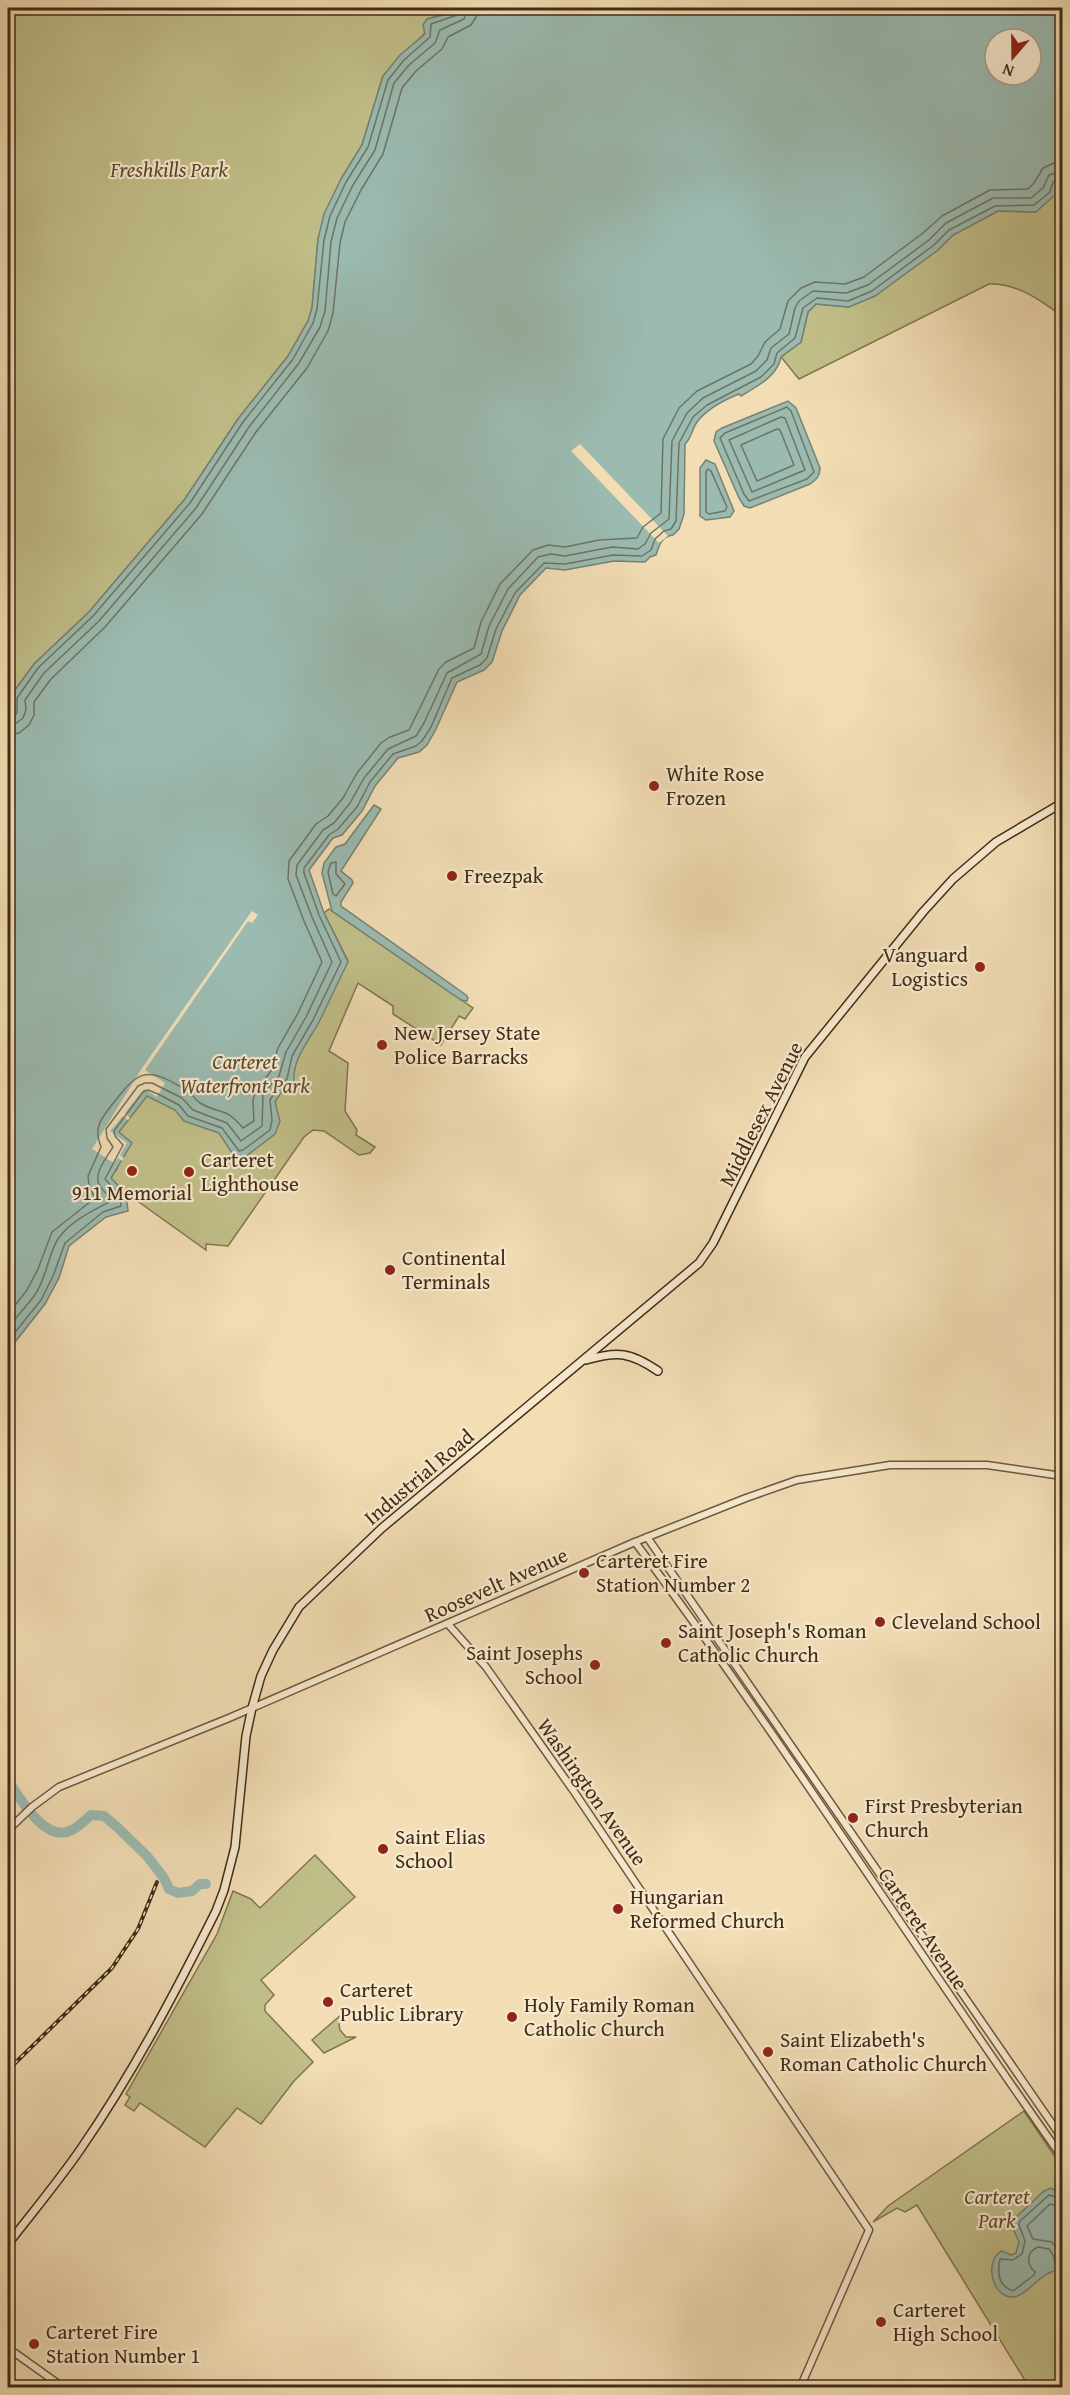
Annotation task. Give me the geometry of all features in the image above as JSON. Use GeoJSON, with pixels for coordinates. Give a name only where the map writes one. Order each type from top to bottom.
{"type":"FeatureCollection","features":[{"type":"Feature","properties":{"kind":"main road","name":"Middlesex Avenue"},"geometry":{"type":"LineString","coordinates":[[625,1325],[699,1263],[713,1243],[804,1057],[923,912],[953,879],[996,842],[1062,803]]}},
{"type":"Feature","properties":{"kind":"main road","name":"Industrial Road"},"geometry":{"type":"LineString","coordinates":[[8,2244],[55,2185],[102,2117],[216,1911],[235,1847],[246,1736],[252,1708],[261,1677],[275,1646],[299,1607],[382,1528],[625,1325]]}},
{"type":"Feature","properties":{"kind":"main road"},"geometry":{"type":"LineString","coordinates":[[583,1361],[610,1353],[621,1353],[636,1358],[658,1371]]}},
{"type":"Feature","properties":{"kind":"street","name":"Roosevelt Avenue"},"geometry":{"type":"LineString","coordinates":[[8,1830],[32,1807],[59,1787],[252,1708],[647,1537],[797,1480],[890,1465],[987,1465],[1062,1476]]}},
{"type":"Feature","properties":{"kind":"street","name":"Carteret Avenue"},"geometry":{"type":"LineString","coordinates":[[647,1537],[1062,2138]]}},
{"type":"Feature","properties":{"kind":"street","name":"Carteret Avenue"},"geometry":{"type":"LineString","coordinates":[[635,1542],[793,1765],[947,1993],[1062,2157]]}},
{"type":"Feature","properties":{"kind":"street","name":"Washington Avenue"},"geometry":{"type":"LineString","coordinates":[[448,1624],[486,1667],[575,1793],[869,2230],[800,2388]]}},
{"type":"Feature","properties":{"kind":"street"},"geometry":{"type":"LineString","coordinates":[[8,2348],[64,2388]]}},
{"type":"Feature","properties":{"kind":"green space","name":"Freshkills Park"},"geometry":{"type":"Polygon","coordinates":[[[8,8],[457,9],[427,19],[425,33],[383,76],[362,145],[341,179],[318,239],[312,308],[308,321],[288,356],[238,419],[185,499],[89,612],[34,664],[10,697],[12,710],[8,715],[8,8]]]}},
{"type":"Feature","properties":{"kind":"green space"},"geometry":{"type":"Polygon","coordinates":[[[1062,184],[1062,316],[1019,289],[989,284],[799,379],[781,357],[801,342],[808,312],[816,304],[849,307],[938,250],[953,235],[998,211],[1036,212],[1057,186],[1062,184]]]}},
{"type":"Feature","properties":{"kind":"green space","name":"Carteret Waterfront Park"},"geometry":{"type":"Polygon","coordinates":[[[329,909],[473,1008],[465,1019],[459,1016],[441,1045],[393,1014],[393,1006],[358,983],[329,1051],[348,1063],[345,1111],[357,1130],[356,1135],[375,1147],[370,1153],[359,1155],[324,1131],[313,1130],[304,1137],[228,1246],[206,1244],[206,1250],[129,1195],[110,1178],[117,1169],[93,1154],[142,1068],[348,961],[324,913],[329,909]]]}},
{"type":"Feature","properties":{"kind":"green space"},"geometry":{"type":"Polygon","coordinates":[[[315,1855],[355,1897],[261,1980],[274,1995],[265,2005],[265,2011],[313,2062],[294,2081],[261,2124],[237,2108],[205,2147],[140,2103],[134,2111],[125,2105],[130,2097],[126,2094],[217,1934],[233,1891],[251,1899],[260,1908],[315,1855]]]}},
{"type":"Feature","properties":{"kind":"green space"},"geometry":{"type":"Polygon","coordinates":[[[342,2014],[340,2030],[346,2037],[356,2037],[324,2053],[312,2040],[342,2014]]]}},
{"type":"Feature","properties":{"kind":"green space","name":"Carteret Park"},"geometry":{"type":"Polygon","coordinates":[[[1024,2111],[1062,2167],[1062,2387],[1029,2387],[917,2205],[905,2212],[897,2208],[873,2222],[888,2206],[1024,2111]]]}},
{"type":"Feature","properties":{"kind":"water"},"geometry":{"type":"Polygon","coordinates":[[[457,8],[1062,8],[1062,184],[1057,186],[1056,194],[1036,212],[998,211],[953,235],[938,250],[875,296],[849,307],[816,304],[808,312],[801,342],[781,357],[771,375],[760,385],[741,396],[739,394],[727,399],[705,413],[697,422],[685,444],[684,514],[679,529],[664,539],[656,555],[645,562],[614,561],[565,570],[546,568],[520,595],[502,631],[492,662],[484,670],[457,682],[427,745],[419,752],[398,758],[375,786],[362,811],[342,835],[333,838],[309,870],[324,913],[348,962],[319,1022],[298,1058],[294,1082],[282,1091],[275,1102],[280,1121],[275,1134],[245,1157],[238,1157],[232,1153],[219,1133],[184,1121],[175,1110],[147,1096],[119,1132],[132,1143],[111,1178],[126,1194],[128,1211],[106,1217],[69,1246],[59,1278],[45,1304],[8,1351],[8,715],[12,710],[10,697],[34,664],[89,612],[185,499],[238,419],[288,356],[308,321],[312,308],[318,239],[324,214],[341,179],[362,145],[383,76],[400,55],[425,34],[423,25],[427,19],[444,15],[457,8]]]}},
{"type":"Feature","properties":{"kind":"water"},"geometry":{"type":"Polygon","coordinates":[[[788,401],[796,408],[820,468],[819,475],[810,484],[750,508],[744,506],[714,441],[716,432],[788,401]]]}},
{"type":"Feature","properties":{"kind":"water"},"geometry":{"type":"Polygon","coordinates":[[[706,460],[715,464],[734,511],[730,517],[706,520],[700,516],[700,468],[706,460]]]}},
{"type":"Feature","properties":{"kind":"water"},"geometry":{"type":"Polygon","coordinates":[[[374,805],[381,809],[341,871],[353,883],[341,902],[341,906],[466,995],[467,1001],[461,1000],[332,911],[322,873],[324,863],[336,847],[345,844],[374,805]]]}},
{"type":"Feature","properties":{"kind":"water"},"geometry":{"type":"Polygon","coordinates":[[[1051,2188],[1062,2195],[1062,2270],[1047,2274],[1019,2295],[1006,2296],[995,2285],[993,2262],[996,2255],[1002,2251],[1011,2255],[1016,2253],[1019,2242],[1012,2226],[1013,2220],[1044,2191],[1051,2188]]]}},
{"type":"Feature","properties":{"kind":"pier"},"geometry":{"type":"Polygon","coordinates":[[[580,444],[668,536],[659,543],[571,451],[580,444]]]}},
{"type":"Feature","properties":{"kind":"pier"},"geometry":{"type":"Polygon","coordinates":[[[252,911],[258,915],[252,923],[248,921],[145,1070],[165,1083],[157,1097],[144,1089],[125,1113],[130,1118],[128,1120],[123,1116],[110,1131],[127,1143],[120,1155],[124,1158],[122,1161],[118,1158],[114,1163],[92,1149],[142,1068],[252,911]]]}},
{"type":"Feature","properties":{"kind":"waterway"},"geometry":{"type":"LineString","coordinates":[[8,1781],[27,1808],[52,1831],[62,1833],[72,1830],[91,1815],[104,1816],[147,1856],[164,1878],[169,1889],[178,1893],[192,1891],[200,1884],[206,1884]]}},
{"type":"Feature","properties":{"kind":"railway"},"geometry":{"type":"LineString","coordinates":[[8,2070],[112,1968],[138,1929],[157,1882]]}},
{"type":"Feature","properties":{"kind":"place","name":"White Rose Frozen"},"geometry":{"type":"Point","coordinates":[654,786]}},
{"type":"Feature","properties":{"kind":"place","name":"Freezpak"},"geometry":{"type":"Point","coordinates":[452,876]}},
{"type":"Feature","properties":{"kind":"place","name":"Vanguard Logistics"},"geometry":{"type":"Point","coordinates":[980,967]}},
{"type":"Feature","properties":{"kind":"place","name":"New Jersey State Police Barracks"},"geometry":{"type":"Point","coordinates":[382,1045]}},
{"type":"Feature","properties":{"kind":"place","name":"911 Memorial"},"geometry":{"type":"Point","coordinates":[132,1171]}},
{"type":"Feature","properties":{"kind":"place","name":"Carteret Lighthouse"},"geometry":{"type":"Point","coordinates":[189,1172]}},
{"type":"Feature","properties":{"kind":"place","name":"Continental Terminals"},"geometry":{"type":"Point","coordinates":[390,1270]}},
{"type":"Feature","properties":{"kind":"place","name":"Carteret Fire Station Number 2"},"geometry":{"type":"Point","coordinates":[584,1573]}},
{"type":"Feature","properties":{"kind":"place","name":"Cleveland School"},"geometry":{"type":"Point","coordinates":[880,1622]}},
{"type":"Feature","properties":{"kind":"place","name":"Saint Joseph's Roman Catholic Church"},"geometry":{"type":"Point","coordinates":[666,1643]}},
{"type":"Feature","properties":{"kind":"place","name":"Saint Josephs School"},"geometry":{"type":"Point","coordinates":[595,1665]}},
{"type":"Feature","properties":{"kind":"place","name":"First Presbyterian Church"},"geometry":{"type":"Point","coordinates":[853,1818]}},
{"type":"Feature","properties":{"kind":"place","name":"Saint Elias School"},"geometry":{"type":"Point","coordinates":[383,1849]}},
{"type":"Feature","properties":{"kind":"place","name":"Hungarian Reformed Church"},"geometry":{"type":"Point","coordinates":[618,1909]}},
{"type":"Feature","properties":{"kind":"place","name":"Carteret Public Library"},"geometry":{"type":"Point","coordinates":[328,2002]}},
{"type":"Feature","properties":{"kind":"place","name":"Holy Family Roman Catholic Church"},"geometry":{"type":"Point","coordinates":[512,2017]}},
{"type":"Feature","properties":{"kind":"place","name":"Saint Elizabeth's Roman Catholic Church"},"geometry":{"type":"Point","coordinates":[768,2052]}},
{"type":"Feature","properties":{"kind":"place","name":"Carteret High School"},"geometry":{"type":"Point","coordinates":[881,2322]}},
{"type":"Feature","properties":{"kind":"place","name":"Carteret Fire Station Number 1"},"geometry":{"type":"Point","coordinates":[34,2344]}}]}
